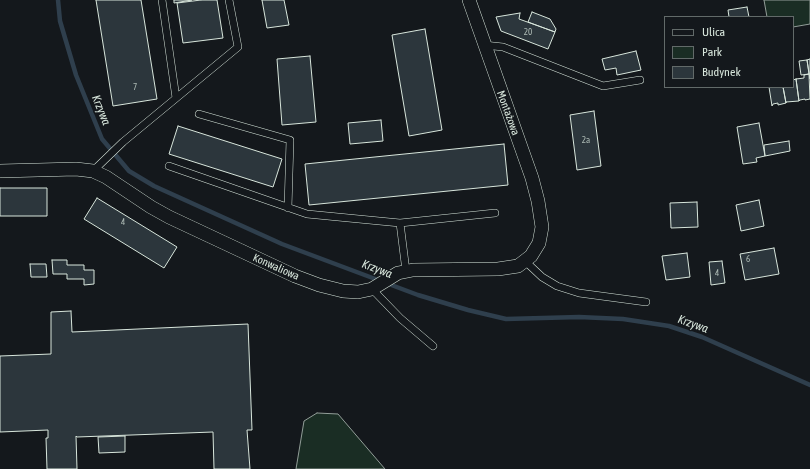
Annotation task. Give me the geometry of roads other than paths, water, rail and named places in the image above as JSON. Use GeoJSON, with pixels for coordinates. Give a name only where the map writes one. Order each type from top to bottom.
{"type":"FeatureCollection","features":[{"type":"Feature","properties":{"kind":"street","name":"Montażowa"},"geometry":{"type":"LineString","coordinates":[[469,0],[532,178],[538,201],[542,227],[539,243],[531,256],[525,261]]}},
{"type":"Feature","properties":{"kind":"street","name":"Konwaliowa"},"geometry":{"type":"LineString","coordinates":[[0,171],[92,170],[106,177],[151,207],[295,276],[319,285],[343,291],[358,292],[372,289],[402,272],[430,269],[498,269],[518,266],[525,261]]}},
{"type":"Feature","properties":{"kind":"lane"},"geometry":{"type":"LineString","coordinates":[[162,0],[176,98]]}},
{"type":"Feature","properties":{"kind":"lane"},"geometry":{"type":"LineString","coordinates":[[92,170],[104,161],[123,142],[238,47],[229,0]]}},
{"type":"Feature","properties":{"kind":"lane"},"geometry":{"type":"LineString","coordinates":[[484,45],[502,47],[603,86],[640,80]]}},
{"type":"Feature","properties":{"kind":"lane"},"geometry":{"type":"LineString","coordinates":[[199,114],[290,140],[288,208]]}},
{"type":"Feature","properties":{"kind":"lane"},"geometry":{"type":"LineString","coordinates":[[169,166],[307,214],[400,223],[495,213]]}},
{"type":"Feature","properties":{"kind":"lane"},"geometry":{"type":"LineString","coordinates":[[400,223],[402,272]]}},
{"type":"Feature","properties":{"kind":"lane"},"geometry":{"type":"LineString","coordinates":[[525,261],[542,277],[557,286],[579,293],[646,302]]}},
{"type":"Feature","properties":{"kind":"lane"},"geometry":{"type":"LineString","coordinates":[[372,289],[400,318],[433,346]]}},
{"type":"Feature","properties":{"kind":"waterway","name":"Krzywa"},"geometry":{"type":"LineString","coordinates":[[58,0],[60,21],[76,75],[102,139],[129,171],[154,186],[282,244],[418,295],[468,310],[506,319],[579,317],[623,319],[669,326],[702,337],[810,385]]}}]}
